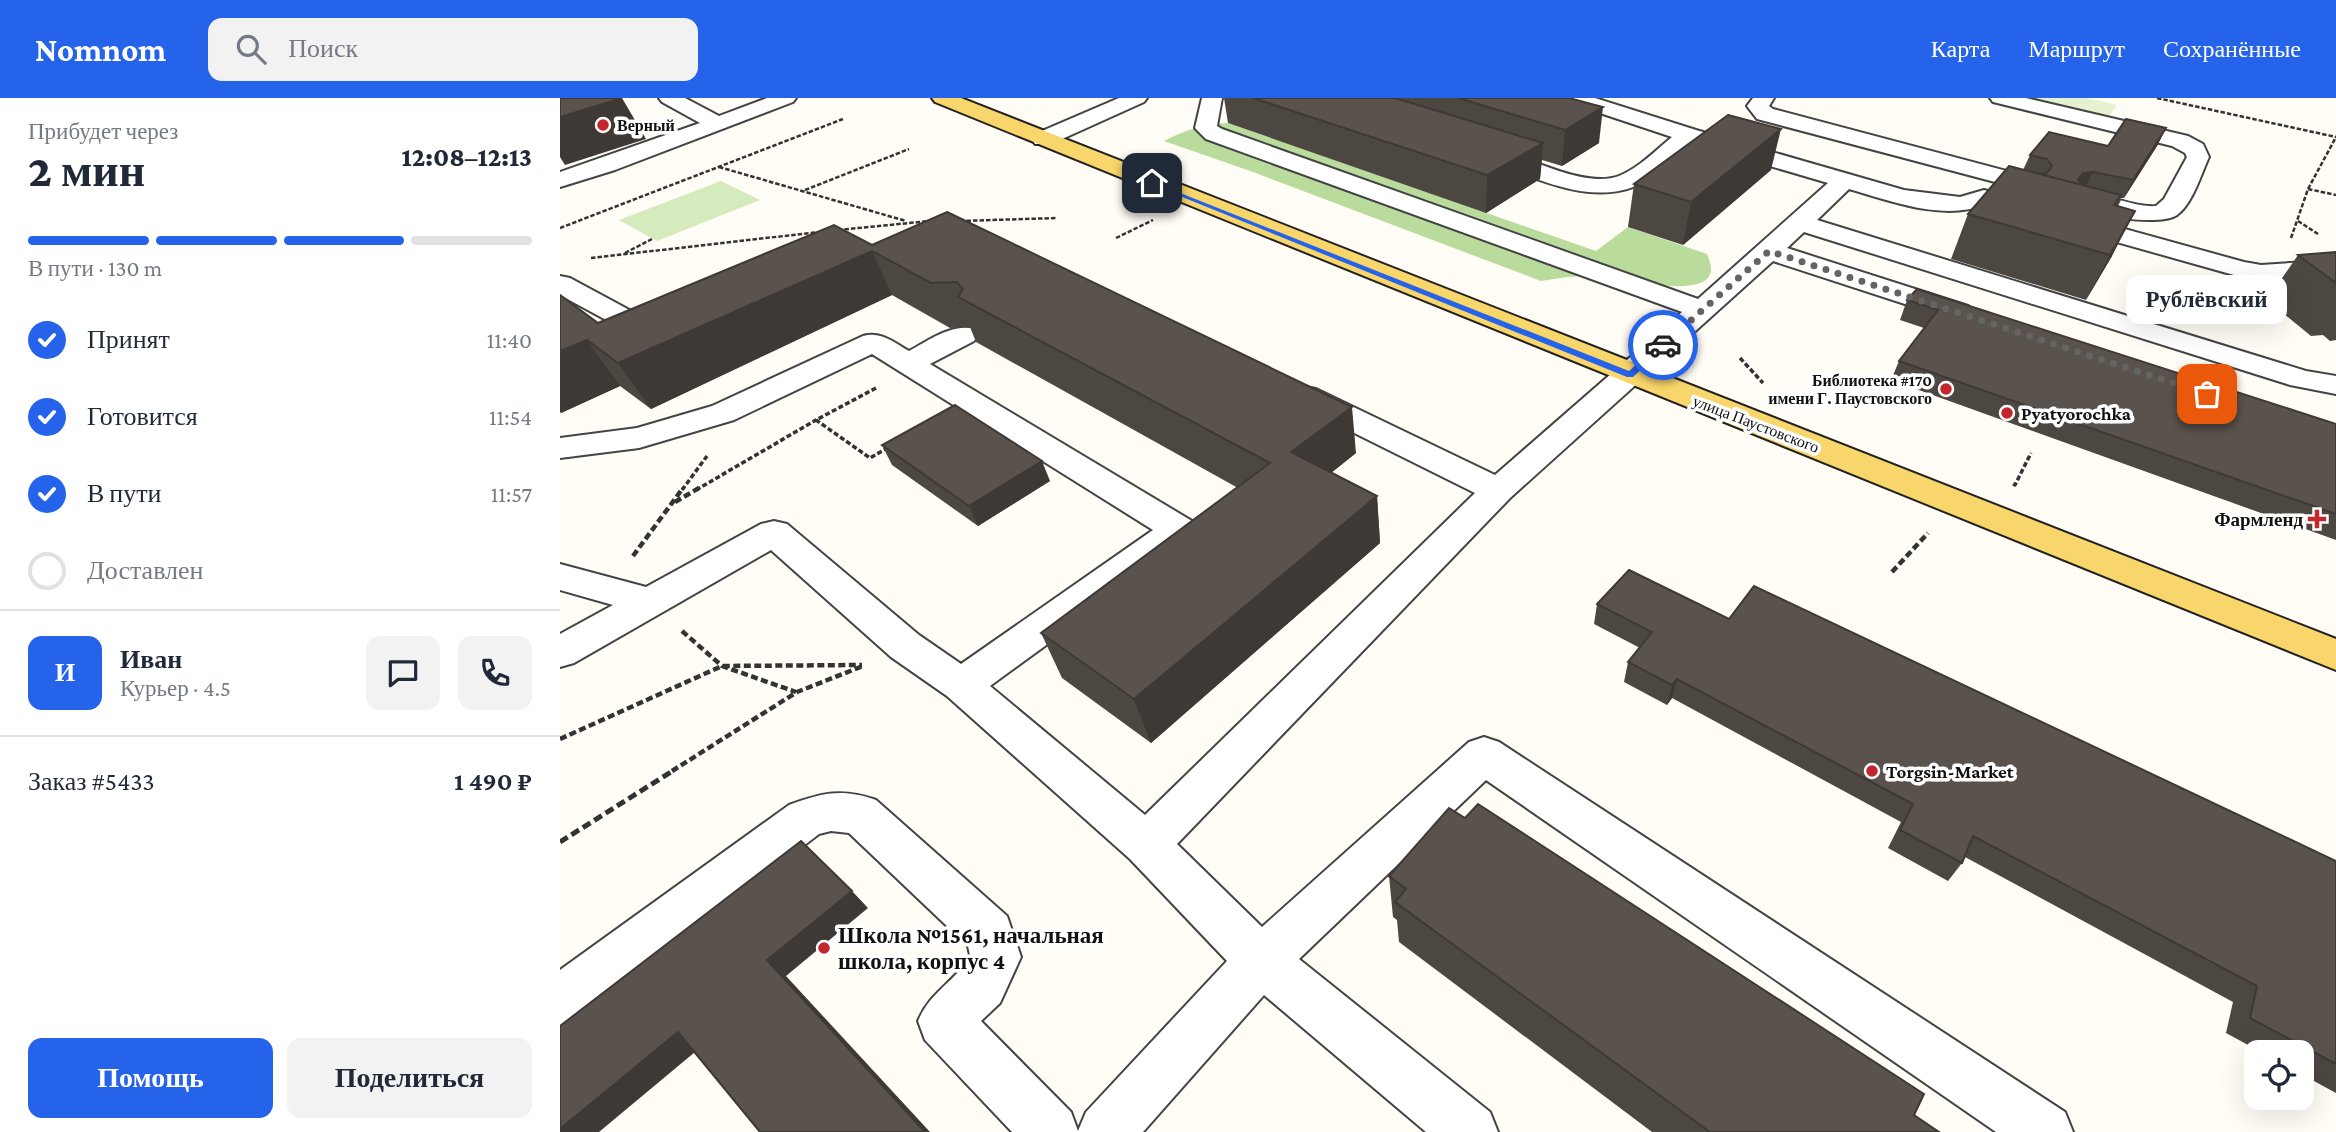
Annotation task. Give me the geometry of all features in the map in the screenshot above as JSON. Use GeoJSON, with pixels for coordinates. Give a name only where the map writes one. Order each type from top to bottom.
{"type":"FeatureCollection","features":[{"type":"Feature","properties":{"kind":"main road","name":"улица Паустовского"},"geometry":{"type":"LineString","coordinates":[[942,98],[2336,655]]}},
{"type":"Feature","properties":{"kind":"lane"},"geometry":{"type":"LineString","coordinates":[[669,98],[717,123]]}},
{"type":"Feature","properties":{"kind":"lane"},"geometry":{"type":"LineString","coordinates":[[560,180],[786,98]]}},
{"type":"Feature","properties":{"kind":"lane"},"geometry":{"type":"LineString","coordinates":[[1043,138],[1137,98]]}},
{"type":"Feature","properties":{"kind":"lane"},"geometry":{"type":"LineString","coordinates":[[1212,98],[1206,128],[1209,132],[1288,152],[1702,310]]}},
{"type":"Feature","properties":{"kind":"lane"},"geometry":{"type":"LineString","coordinates":[[1574,98],[1688,135],[1902,197],[1962,205],[1984,197],[2002,177]]}},
{"type":"Feature","properties":{"kind":"lane"},"geometry":{"type":"LineString","coordinates":[[1764,98],[1758,106],[1765,114],[2123,209],[2159,213],[2169,209],[2198,157],[2195,149],[2180,141],[2000,98]]}},
{"type":"Feature","properties":{"kind":"lane"},"geometry":{"type":"LineString","coordinates":[[1468,146],[1586,184],[1607,186],[1627,182],[1688,135]]}},
{"type":"Feature","properties":{"kind":"lane"},"geometry":{"type":"LineString","coordinates":[[1146,844],[1498,490],[1769,251],[1844,181]]}},
{"type":"Feature","properties":{"kind":"lane"},"geometry":{"type":"LineString","coordinates":[[1984,197],[2241,269],[2261,273],[2336,268]]}},
{"type":"Feature","properties":{"kind":"lane"},"geometry":{"type":"LineString","coordinates":[[1799,222],[2301,379],[2336,385]]}},
{"type":"Feature","properties":{"kind":"lane"},"geometry":{"type":"LineString","coordinates":[[1769,251],[1980,320]]}},
{"type":"Feature","properties":{"kind":"lane"},"geometry":{"type":"LineString","coordinates":[[560,284],[644,329],[694,310]]}},
{"type":"Feature","properties":{"kind":"lane"},"geometry":{"type":"LineString","coordinates":[[910,366],[964,335]]}},
{"type":"Feature","properties":{"kind":"lane"},"geometry":{"type":"LineString","coordinates":[[560,448],[639,438],[723,413],[873,342],[1179,530],[961,685]]}},
{"type":"Feature","properties":{"kind":"lane"},"geometry":{"type":"LineString","coordinates":[[1287,387],[1498,490]]}},
{"type":"Feature","properties":{"kind":"lane"},"geometry":{"type":"LineString","coordinates":[[560,652],[774,533],[905,646],[961,685],[1146,844],[1261,961],[1470,1132]]}},
{"type":"Feature","properties":{"kind":"lane"},"geometry":{"type":"LineString","coordinates":[[560,577],[648,601]]}},
{"type":"Feature","properties":{"kind":"lane"},"geometry":{"type":"LineString","coordinates":[[1106,1132],[1261,961],[1484,755],[2045,1132]]}},
{"type":"Feature","properties":{"kind":"lane"},"geometry":{"type":"LineString","coordinates":[[560,1001],[805,819],[831,811],[860,814],[990,933],[996,957],[982,985],[944,1021],[1051,1132]]}},
{"type":"Feature","properties":{"kind":"path"},"geometry":{"type":"LineString","coordinates":[[2157,98],[2336,137],[2308,189],[2290,242]]}},
{"type":"Feature","properties":{"kind":"path"},"geometry":{"type":"LineString","coordinates":[[560,228],[843,119]]}},
{"type":"Feature","properties":{"kind":"path"},"geometry":{"type":"LineString","coordinates":[[804,191],[909,149]]}},
{"type":"Feature","properties":{"kind":"path"},"geometry":{"type":"LineString","coordinates":[[719,167],[910,222],[920,228]]}},
{"type":"Feature","properties":{"kind":"path"},"geometry":{"type":"LineString","coordinates":[[2308,189],[2336,195]]}},
{"type":"Feature","properties":{"kind":"path"},"geometry":{"type":"LineString","coordinates":[[2328,193],[2336,201]]}},
{"type":"Feature","properties":{"kind":"path"},"geometry":{"type":"LineString","coordinates":[[950,221],[1057,218]]}},
{"type":"Feature","properties":{"kind":"path"},"geometry":{"type":"LineString","coordinates":[[585,259],[936,221]]}},
{"type":"Feature","properties":{"kind":"path"},"geometry":{"type":"LineString","coordinates":[[622,255],[652,239]]}},
{"type":"Feature","properties":{"kind":"path"},"geometry":{"type":"LineString","coordinates":[[671,504],[910,366]]}},
{"type":"Feature","properties":{"kind":"path"},"geometry":{"type":"LineString","coordinates":[[608,590],[746,402]]}},
{"type":"Feature","properties":{"kind":"path"},"geometry":{"type":"LineString","coordinates":[[816,420],[870,458],[892,445]]}},
{"type":"Feature","properties":{"kind":"path"},"geometry":{"type":"LineString","coordinates":[[1892,572],[1930,530]]}},
{"type":"Feature","properties":{"kind":"path"},"geometry":{"type":"LineString","coordinates":[[648,601],[722,666],[797,692]]}},
{"type":"Feature","properties":{"kind":"path"},"geometry":{"type":"LineString","coordinates":[[560,739],[722,666],[866,665],[797,692],[560,842]]}},
{"type":"Feature","properties":{"kind":"green space"},"geometry":{"type":"Polygon","coordinates":[[[2023,98],[2088,98],[2117,105],[2108,118],[2023,98]]]}},
{"type":"Feature","properties":{"kind":"green space"},"geometry":{"type":"Polygon","coordinates":[[[1228,123],[1596,251],[1628,227],[1707,254],[1711,267],[1710,275],[1702,282],[1676,286],[1600,276],[1541,281],[1164,141],[1195,128],[1228,123]]]}},
{"type":"Feature","properties":{"kind":"green space"},"geometry":{"type":"Polygon","coordinates":[[[721,181],[760,200],[657,241],[619,220],[721,181]]]}},
{"type":"Feature","properties":{"kind":"building"},"geometry":{"type":"Polygon","coordinates":[[[560,98],[622,98],[560,117],[560,98]]]}},
{"type":"Feature","properties":{"kind":"building"},"geometry":{"type":"Polygon","coordinates":[[[1253,98],[1395,98],[1543,143],[1487,175],[1253,98]]]}},
{"type":"Feature","properties":{"kind":"building"},"geometry":{"type":"Polygon","coordinates":[[[1458,98],[1569,98],[1603,107],[1565,130],[1458,98]]]}},
{"type":"Feature","properties":{"kind":"building"},"geometry":{"type":"Polygon","coordinates":[[[1728,115],[1781,129],[1691,202],[1634,184],[1728,115]]]}},
{"type":"Feature","properties":{"kind":"building"},"geometry":{"type":"Polygon","coordinates":[[[2126,119],[2166,128],[2133,180],[2093,172],[2083,173],[2078,180],[2084,186],[2040,174],[2047,173],[2052,166],[2047,159],[2030,155],[2049,132],[2108,146],[2126,119]]]}},
{"type":"Feature","properties":{"kind":"building"},"geometry":{"type":"Polygon","coordinates":[[[2009,166],[2121,195],[2114,205],[2135,211],[2110,255],[1968,214],[2009,166]]]}},
{"type":"Feature","properties":{"kind":"building"},"geometry":{"type":"Polygon","coordinates":[[[947,212],[1352,407],[1291,452],[1377,496],[1134,699],[1041,633],[1270,463],[958,297],[963,289],[957,282],[931,283],[872,251],[618,363],[587,340],[560,351],[560,295],[598,323],[834,225],[872,245],[947,212]]]}},
{"type":"Feature","properties":{"kind":"building"},"geometry":{"type":"Polygon","coordinates":[[[2336,252],[2336,283],[2298,255],[2336,252]]]}},
{"type":"Feature","properties":{"kind":"building"},"geometry":{"type":"Polygon","coordinates":[[[1917,289],[2336,424],[2336,514],[1899,361],[1938,310],[1907,300],[1917,289]]]}},
{"type":"Feature","properties":{"kind":"building"},"geometry":{"type":"Polygon","coordinates":[[[955,405],[1042,461],[969,506],[882,445],[955,405]]]}},
{"type":"Feature","properties":{"kind":"building"},"geometry":{"type":"Polygon","coordinates":[[[1629,570],[1729,619],[1754,586],[2336,861],[2336,1064],[2314,1052],[2314,1040],[2291,1040],[2250,1018],[2257,986],[1973,836],[1962,863],[1900,830],[1913,804],[1677,679],[1672,685],[1628,662],[1652,632],[1597,604],[1629,570]]]}},
{"type":"Feature","properties":{"kind":"building"},"geometry":{"type":"Polygon","coordinates":[[[1478,804],[1924,1094],[1914,1115],[1939,1132],[1710,1132],[1395,902],[1406,889],[1389,876],[1449,808],[1465,818],[1478,804]]]}},
{"type":"Feature","properties":{"kind":"building"},"geometry":{"type":"Polygon","coordinates":[[[801,841],[852,891],[767,960],[925,1132],[760,1132],[678,1032],[560,1129],[560,1026],[801,841]]]}},
{"type":"Feature","properties":{"kind":"way so far"},"geometry":{"type":"LineString","coordinates":[[1663,345],[1769,251],[2207,394]]}},
{"type":"Feature","properties":{"kind":"place","name":"Верный"},"geometry":{"type":"Point","coordinates":[603,125]}},
{"type":"Feature","properties":{"kind":"place","name":"Библиотека #170 имени Г. Паустовского"},"geometry":{"type":"Point","coordinates":[1946,389]}},
{"type":"Feature","properties":{"kind":"place","name":"Рублёвский"},"geometry":{"type":"Point","coordinates":[2207,394]}},
{"type":"Feature","properties":{"kind":"place","name":"Pyatyorochka"},"geometry":{"type":"Point","coordinates":[2007,413]}},
{"type":"Feature","properties":{"kind":"place","name":"Фармленд"},"geometry":{"type":"Point","coordinates":[2317,519]}},
{"type":"Feature","properties":{"kind":"place","name":"Torgsin-Market"},"geometry":{"type":"Point","coordinates":[1872,771]}},
{"type":"Feature","properties":{"kind":"place","name":"Школа №1561, начальная школа, корпус 4"},"geometry":{"type":"Point","coordinates":[824,948]}},
{"type":"Feature","properties":{"kind":"route"},"geometry":{"type":"LineString","coordinates":[[1152,183],[1630,375],[1663,345]]}}]}
